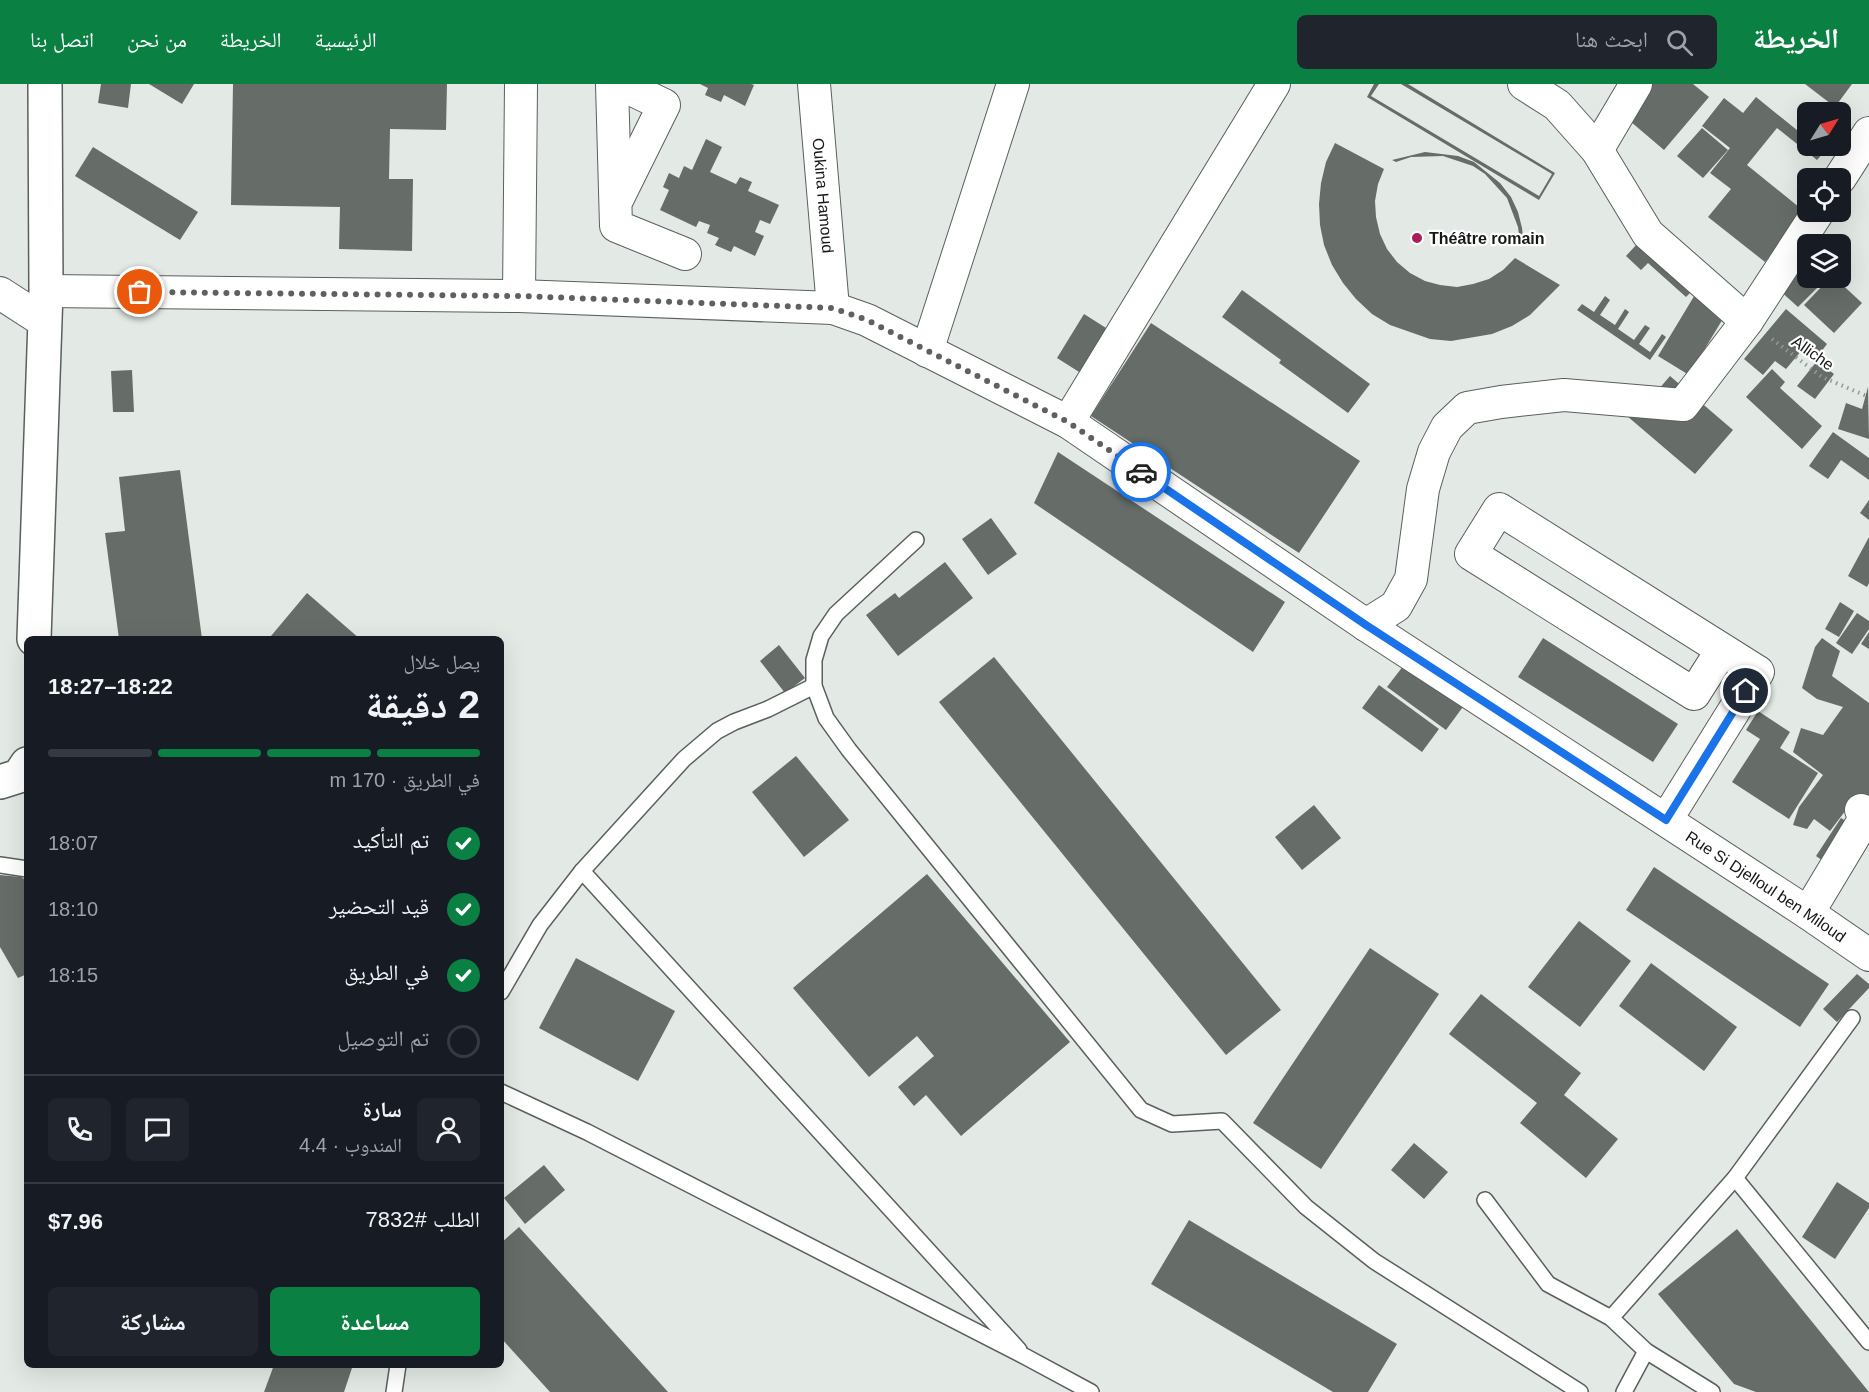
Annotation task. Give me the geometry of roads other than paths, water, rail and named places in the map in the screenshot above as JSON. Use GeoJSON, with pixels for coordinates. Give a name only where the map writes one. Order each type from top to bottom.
{"type":"FeatureCollection","features":[{"type":"Feature","properties":{"kind":"main road"},"geometry":{"type":"LineString","coordinates":[[34,636],[45,306],[45,84]]}},
{"type":"Feature","properties":{"kind":"street"},"geometry":{"type":"LineString","coordinates":[[519,296],[521,84]]}},
{"type":"Feature","properties":{"kind":"street"},"geometry":{"type":"LineString","coordinates":[[612,84],[616,226],[685,254]]}},
{"type":"Feature","properties":{"kind":"street"},"geometry":{"type":"LineString","coordinates":[[616,203],[664,105],[620,84]]}},
{"type":"Feature","properties":{"kind":"street","name":"Oukina Hamoud"},"geometry":{"type":"LineString","coordinates":[[814,84],[833,308]]}},
{"type":"Feature","properties":{"kind":"street"},"geometry":{"type":"LineString","coordinates":[[927,351],[1013,84]]}},
{"type":"Feature","properties":{"kind":"street"},"geometry":{"type":"LineString","coordinates":[[1068,422],[1274,84]]}},
{"type":"Feature","properties":{"kind":"street"},"geometry":{"type":"LineString","coordinates":[[1524,84],[1557,105],[1597,150],[1648,234],[1747,321]]}},
{"type":"Feature","properties":{"kind":"street"},"geometry":{"type":"LineString","coordinates":[[1597,150],[1636,84]]}},
{"type":"Feature","properties":{"kind":"street"},"geometry":{"type":"LineString","coordinates":[[1846,168],[1869,133]]}},
{"type":"Feature","properties":{"kind":"street"},"geometry":{"type":"LineString","coordinates":[[1366,625],[1396,606],[1411,579],[1424,489],[1434,452],[1447,427],[1467,408],[1564,395],[1683,405],[1747,321],[1811,222]]}},
{"type":"Feature","properties":{"kind":"street"},"geometry":{"type":"LineString","coordinates":[[0,292],[45,306]]}},
{"type":"Feature","properties":{"kind":"street","name":"Rue Si Djelloul ben Miloud"},"geometry":{"type":"LineString","coordinates":[[45,306],[519,296],[833,308],[867,320],[1068,422],[1366,625],[1869,955]]}},
{"type":"Feature","properties":{"kind":"street"},"geometry":{"type":"LineString","coordinates":[[1666,820],[1758,672],[1499,509],[1471,554],[1694,694],[1722,650]]}},
{"type":"Feature","properties":{"kind":"street"},"geometry":{"type":"LineString","coordinates":[[1396,606],[1400,646]]}},
{"type":"Feature","properties":{"kind":"street"},"geometry":{"type":"LineString","coordinates":[[1808,913],[1868,813],[1861,810]]}},
{"type":"Feature","properties":{"kind":"lane"},"geometry":{"type":"LineString","coordinates":[[916,540],[836,614],[821,636],[814,660],[814,686],[826,718],[849,750],[1141,1110],[1172,1124],[1222,1121],[1306,1207],[1374,1261],[1580,1392]]}},
{"type":"Feature","properties":{"kind":"lane"},"geometry":{"type":"LineString","coordinates":[[504,987],[540,925],[582,871],[662,782],[703,742],[734,722],[768,709],[814,686]]}},
{"type":"Feature","properties":{"kind":"lane"},"geometry":{"type":"LineString","coordinates":[[0,865],[24,869]]}},
{"type":"Feature","properties":{"kind":"lane"},"geometry":{"type":"LineString","coordinates":[[582,871],[1026,1357]]}},
{"type":"Feature","properties":{"kind":"lane"},"geometry":{"type":"LineString","coordinates":[[1611,1317],[1735,1178],[1852,1018]]}},
{"type":"Feature","properties":{"kind":"lane"},"geometry":{"type":"LineString","coordinates":[[504,1093],[587,1132],[1091,1392]]}},
{"type":"Feature","properties":{"kind":"lane"},"geometry":{"type":"LineString","coordinates":[[1735,1178],[1869,1342]]}},
{"type":"Feature","properties":{"kind":"lane"},"geometry":{"type":"LineString","coordinates":[[1485,1200],[1548,1284],[1611,1317],[1646,1352],[1712,1392]]}},
{"type":"Feature","properties":{"kind":"lane"},"geometry":{"type":"LineString","coordinates":[[1623,1392],[1646,1352]]}},
{"type":"Feature","properties":{"kind":"lane"},"geometry":{"type":"LineString","coordinates":[[394,1392],[398,1368]]}},
{"type":"Feature","properties":{"kind":"place","name":"Théâtre romain"},"geometry":{"type":"Point","coordinates":[1417,238]}}]}
